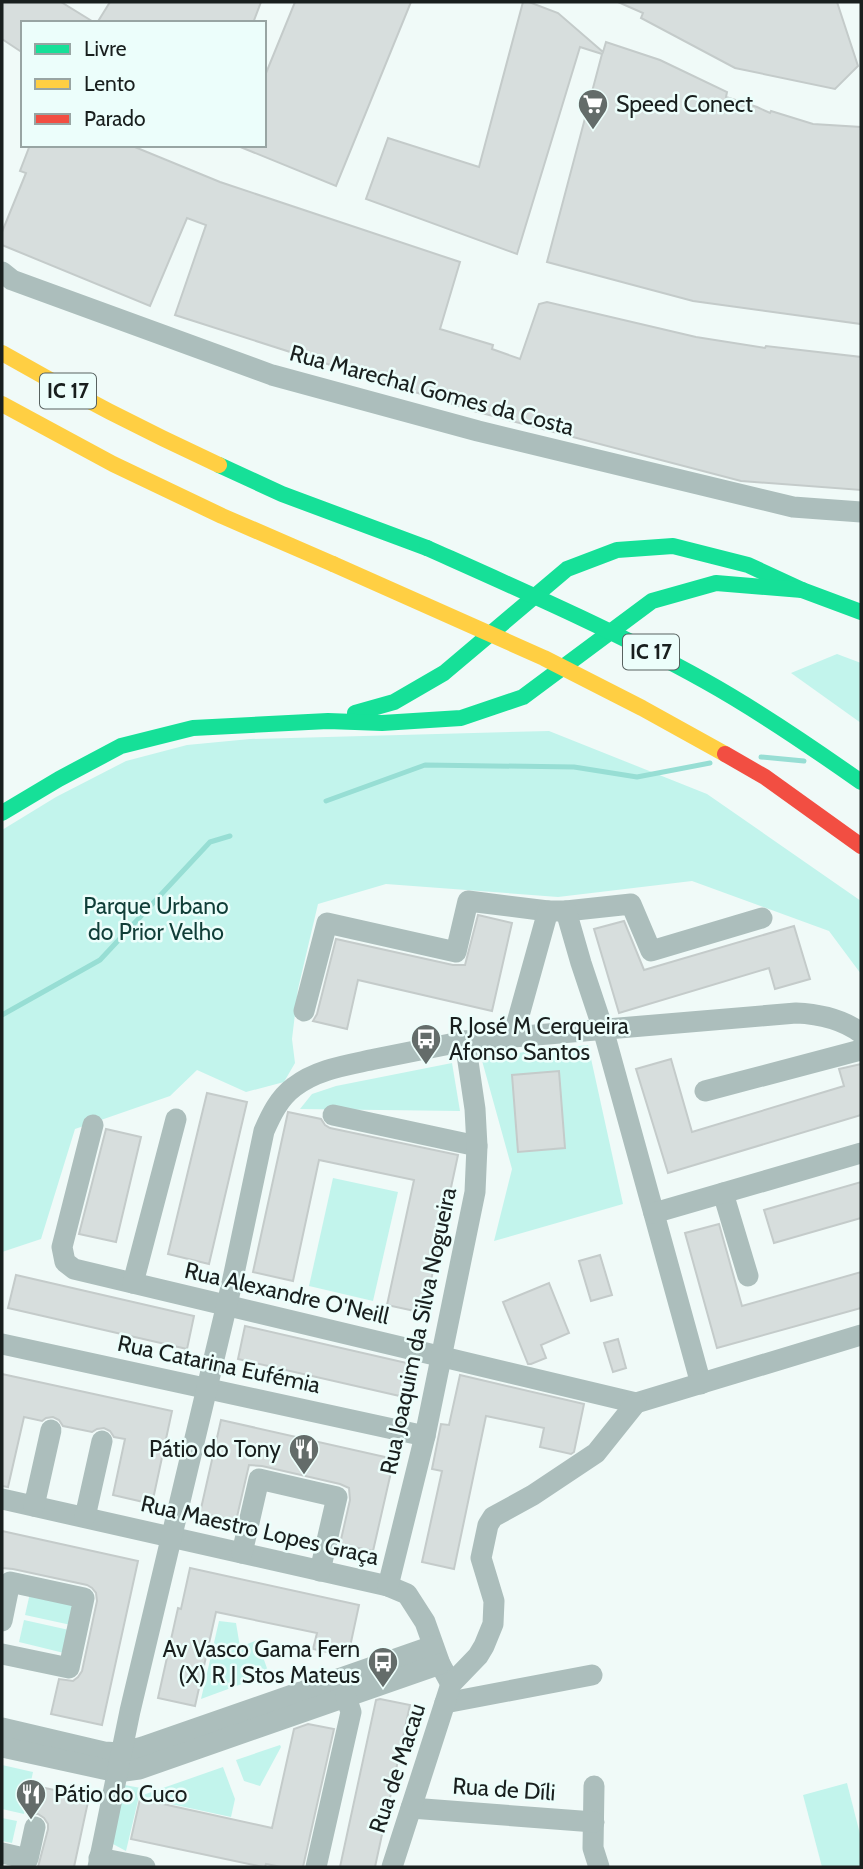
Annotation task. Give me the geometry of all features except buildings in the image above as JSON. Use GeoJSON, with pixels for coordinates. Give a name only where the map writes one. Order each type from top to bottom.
{"type":"FeatureCollection","features":[{"type":"Feature","properties":{"kind":"main road","name":"IC 17"},"geometry":{"type":"LineString","coordinates":[[2,353],[135,426],[282,494],[427,548],[573,613],[664,658],[763,715],[861,782]]}},
{"type":"Feature","properties":{"kind":"main road","name":"IC 17"},"geometry":{"type":"LineString","coordinates":[[2,404],[113,464],[222,516],[544,658],[653,714],[765,777],[861,846]]}},
{"type":"Feature","properties":{"kind":"main road"},"geometry":{"type":"LineString","coordinates":[[328,721],[394,702],[444,673],[567,569],[617,550],[673,546],[748,565],[802,590],[861,612]]}},
{"type":"Feature","properties":{"kind":"main road"},"geometry":{"type":"LineString","coordinates":[[2,813],[121,746],[193,728],[461,718],[523,697],[652,601],[716,583],[802,590]]}},
{"type":"Feature","properties":{"kind":"street","name":"Rua Marechal Gomes da Costa"},"geometry":{"type":"LineString","coordinates":[[2,272],[12,280],[272,375],[478,431],[767,501],[793,507],[861,512]]}},
{"type":"Feature","properties":{"kind":"street"},"geometry":{"type":"LineString","coordinates":[[303,1011],[327,923],[456,952],[468,901],[557,911],[631,904],[651,951],[762,918]]}},
{"type":"Feature","properties":{"kind":"street"},"geometry":{"type":"LineString","coordinates":[[557,911],[581,963],[603,1029],[701,1384]]}},
{"type":"Feature","properties":{"kind":"street"},"geometry":{"type":"LineString","coordinates":[[513,1037],[557,911]]}},
{"type":"Feature","properties":{"kind":"street"},"geometry":{"type":"LineString","coordinates":[[145,1867],[99,1862],[119,1762],[264,1131],[283,1098],[300,1083],[320,1073],[466,1041],[796,1013],[831,1018],[861,1033]]}},
{"type":"Feature","properties":{"kind":"street","name":"Rua Joaquim da Silva Nogueira"},"geometry":{"type":"LineString","coordinates":[[388,1586],[425,1436],[475,1192],[475,1109],[466,1041]]}},
{"type":"Feature","properties":{"kind":"street"},"geometry":{"type":"LineString","coordinates":[[705,1091],[861,1050]]}},
{"type":"Feature","properties":{"kind":"street"},"geometry":{"type":"LineString","coordinates":[[333,1115],[477,1146]]}},
{"type":"Feature","properties":{"kind":"street"},"geometry":{"type":"LineString","coordinates":[[132,1283],[176,1119]]}},
{"type":"Feature","properties":{"kind":"street","name":"Rua Alexandre O'Neill"},"geometry":{"type":"LineString","coordinates":[[93,1125],[62,1241],[63,1257],[74,1269],[636,1403]]}},
{"type":"Feature","properties":{"kind":"street"},"geometry":{"type":"LineString","coordinates":[[654,1213],[861,1153]]}},
{"type":"Feature","properties":{"kind":"street"},"geometry":{"type":"LineString","coordinates":[[723,1194],[748,1276]]}},
{"type":"Feature","properties":{"kind":"street"},"geometry":{"type":"LineString","coordinates":[[448,1694],[478,1656],[492,1624],[494,1601],[481,1559],[491,1519],[596,1453],[636,1403],[861,1335]]}},
{"type":"Feature","properties":{"kind":"street","name":"Rua Catarina Eufémia"},"geometry":{"type":"LineString","coordinates":[[2,1344],[425,1436]]}},
{"type":"Feature","properties":{"kind":"street"},"geometry":{"type":"LineString","coordinates":[[34,1506],[51,1430]]}},
{"type":"Feature","properties":{"kind":"street"},"geometry":{"type":"LineString","coordinates":[[85,1517],[102,1441]]}},
{"type":"Feature","properties":{"kind":"street"},"geometry":{"type":"LineString","coordinates":[[242,1553],[259,1479],[337,1497],[320,1571]]}},
{"type":"Feature","properties":{"kind":"street","name":"Rua Maestro Lopes Graça"},"geometry":{"type":"LineString","coordinates":[[2,1499],[388,1586],[407,1594],[425,1622],[448,1694]]}},
{"type":"Feature","properties":{"kind":"street"},"geometry":{"type":"LineString","coordinates":[[2,1621],[10,1582],[84,1598],[69,1668],[2,1654]]}},
{"type":"Feature","properties":{"kind":"street"},"geometry":{"type":"LineString","coordinates":[[119,1762],[143,1747],[437,1655]]}},
{"type":"Feature","properties":{"kind":"street"},"geometry":{"type":"LineString","coordinates":[[2,1747],[119,1762],[139,1769],[346,1697],[437,1655]]}},
{"type":"Feature","properties":{"kind":"street"},"geometry":{"type":"LineString","coordinates":[[448,1694],[592,1675]]}},
{"type":"Feature","properties":{"kind":"street","name":"Rua de Macau"},"geometry":{"type":"LineString","coordinates":[[392,1867],[448,1694]]}},
{"type":"Feature","properties":{"kind":"street"},"geometry":{"type":"LineString","coordinates":[[316,1867],[351,1712],[346,1697]]}},
{"type":"Feature","properties":{"kind":"street"},"geometry":{"type":"LineString","coordinates":[[2,1728],[104,1752],[119,1762]]}},
{"type":"Feature","properties":{"kind":"street"},"geometry":{"type":"LineString","coordinates":[[594,1786],[593,1848],[599,1867]]}},
{"type":"Feature","properties":{"kind":"street","name":"Rua de Díli"},"geometry":{"type":"LineString","coordinates":[[411,1808],[594,1822]]}},
{"type":"Feature","properties":{"kind":"street"},"geometry":{"type":"LineString","coordinates":[[2,1853],[28,1859],[35,1827]]}},
{"type":"Feature","properties":{"kind":"green space"},"geometry":{"type":"Polygon","coordinates":[[[837,654],[861,663],[861,723],[791,673],[837,654]]]}},
{"type":"Feature","properties":{"kind":"green space","name":"Parque Urbano do Prior Velho"},"geometry":{"type":"Polygon","coordinates":[[[549,731],[707,794],[861,901],[861,974],[829,931],[692,881],[558,897],[386,884],[318,904],[298,989],[292,1039],[295,1063],[284,1082],[246,1092],[197,1070],[170,1096],[75,1129],[41,1239],[2,1252],[2,830],[56,797],[126,761],[187,745],[250,739],[549,731]]]}},
{"type":"Feature","properties":{"kind":"green space"},"geometry":{"type":"Polygon","coordinates":[[[588,1045],[623,1204],[494,1241],[512,1169],[481,1057],[588,1045]]]}},
{"type":"Feature","properties":{"kind":"green space"},"geometry":{"type":"Polygon","coordinates":[[[452,1063],[460,1111],[300,1109],[312,1094],[336,1086],[452,1063]]]}},
{"type":"Feature","properties":{"kind":"green space"},"geometry":{"type":"Polygon","coordinates":[[[333,1178],[398,1192],[373,1301],[309,1286],[333,1178]]]}},
{"type":"Feature","properties":{"kind":"green space"},"geometry":{"type":"Polygon","coordinates":[[[30,1593],[76,1603],[71,1625],[25,1615],[30,1593]]]}},
{"type":"Feature","properties":{"kind":"green space"},"geometry":{"type":"Polygon","coordinates":[[[24,1620],[69,1630],[64,1653],[19,1642],[24,1620]]]}},
{"type":"Feature","properties":{"kind":"green space"},"geometry":{"type":"Polygon","coordinates":[[[219,1621],[236,1623],[240,1647],[257,1640],[269,1674],[201,1699],[219,1621]]]}},
{"type":"Feature","properties":{"kind":"green space"},"geometry":{"type":"Polygon","coordinates":[[[280,1745],[260,1786],[244,1781],[236,1760],[280,1745]]]}},
{"type":"Feature","properties":{"kind":"green space"},"geometry":{"type":"Polygon","coordinates":[[[2,1765],[33,1772],[24,1814],[2,1809],[2,1765]]]}},
{"type":"Feature","properties":{"kind":"green space"},"geometry":{"type":"Polygon","coordinates":[[[223,1767],[235,1799],[231,1817],[143,1798],[143,1795],[223,1767]]]}},
{"type":"Feature","properties":{"kind":"green space"},"geometry":{"type":"Polygon","coordinates":[[[847,1783],[861,1838],[861,1867],[822,1867],[803,1795],[847,1783]]]}},
{"type":"Feature","properties":{"kind":"green space"},"geometry":{"type":"Polygon","coordinates":[[[119,1784],[141,1788],[126,1851],[111,1843],[119,1784]]]}},
{"type":"Feature","properties":{"kind":"green space"},"geometry":{"type":"Polygon","coordinates":[[[2,1818],[17,1821],[12,1843],[2,1841],[2,1818]]]}},
{"type":"Feature","properties":{"kind":"waterway"},"geometry":{"type":"LineString","coordinates":[[761,757],[804,761]]}},
{"type":"Feature","properties":{"kind":"waterway"},"geometry":{"type":"LineString","coordinates":[[326,801],[425,765],[574,767],[637,777],[710,763]]}},
{"type":"Feature","properties":{"kind":"waterway"},"geometry":{"type":"LineString","coordinates":[[2,1015],[100,960],[210,842],[230,836]]}},
{"type":"Feature","properties":{"kind":"traffic: fast"},"geometry":{"type":"LineString","coordinates":[[219,465],[282,494],[427,548]]}},
{"type":"Feature","properties":{"kind":"traffic: fast"},"geometry":{"type":"LineString","coordinates":[[355,713],[394,702],[444,673],[567,569],[617,550],[673,546],[748,565],[802,590],[861,612]]}},
{"type":"Feature","properties":{"kind":"traffic: fast"},"geometry":{"type":"LineString","coordinates":[[427,548],[637,645],[725,692],[861,782]]}},
{"type":"Feature","properties":{"kind":"traffic: fast"},"geometry":{"type":"LineString","coordinates":[[2,813],[121,746],[193,728],[461,718],[523,697],[652,601],[716,583],[802,590]]}},
{"type":"Feature","properties":{"kind":"traffic: slow"},"geometry":{"type":"LineString","coordinates":[[2,353],[109,412],[219,465]]}},
{"type":"Feature","properties":{"kind":"traffic: slow"},"geometry":{"type":"LineString","coordinates":[[2,404],[113,464],[222,516],[333,564]]}},
{"type":"Feature","properties":{"kind":"traffic: slow"},"geometry":{"type":"LineString","coordinates":[[333,564],[544,658],[725,754]]}},
{"type":"Feature","properties":{"kind":"traffic: jam"},"geometry":{"type":"LineString","coordinates":[[725,754],[765,777],[861,846]]}},
{"type":"Feature","properties":{"kind":"place","name":"Speed Conect"},"geometry":{"type":"Point","coordinates":[593,131]}},
{"type":"Feature","properties":{"kind":"place","name":"R José M Cerqueira Afonso Santos"},"geometry":{"type":"Point","coordinates":[426,1066]}},
{"type":"Feature","properties":{"kind":"place","name":"Pátio do Tony"},"geometry":{"type":"Point","coordinates":[304,1476]}},
{"type":"Feature","properties":{"kind":"place","name":"Av Vasco Gama Fern (X) R J Stos Mateus"},"geometry":{"type":"Point","coordinates":[383,1689]}},
{"type":"Feature","properties":{"kind":"place","name":"Pátio do Cuco"},"geometry":{"type":"Point","coordinates":[31,1821]}}]}
